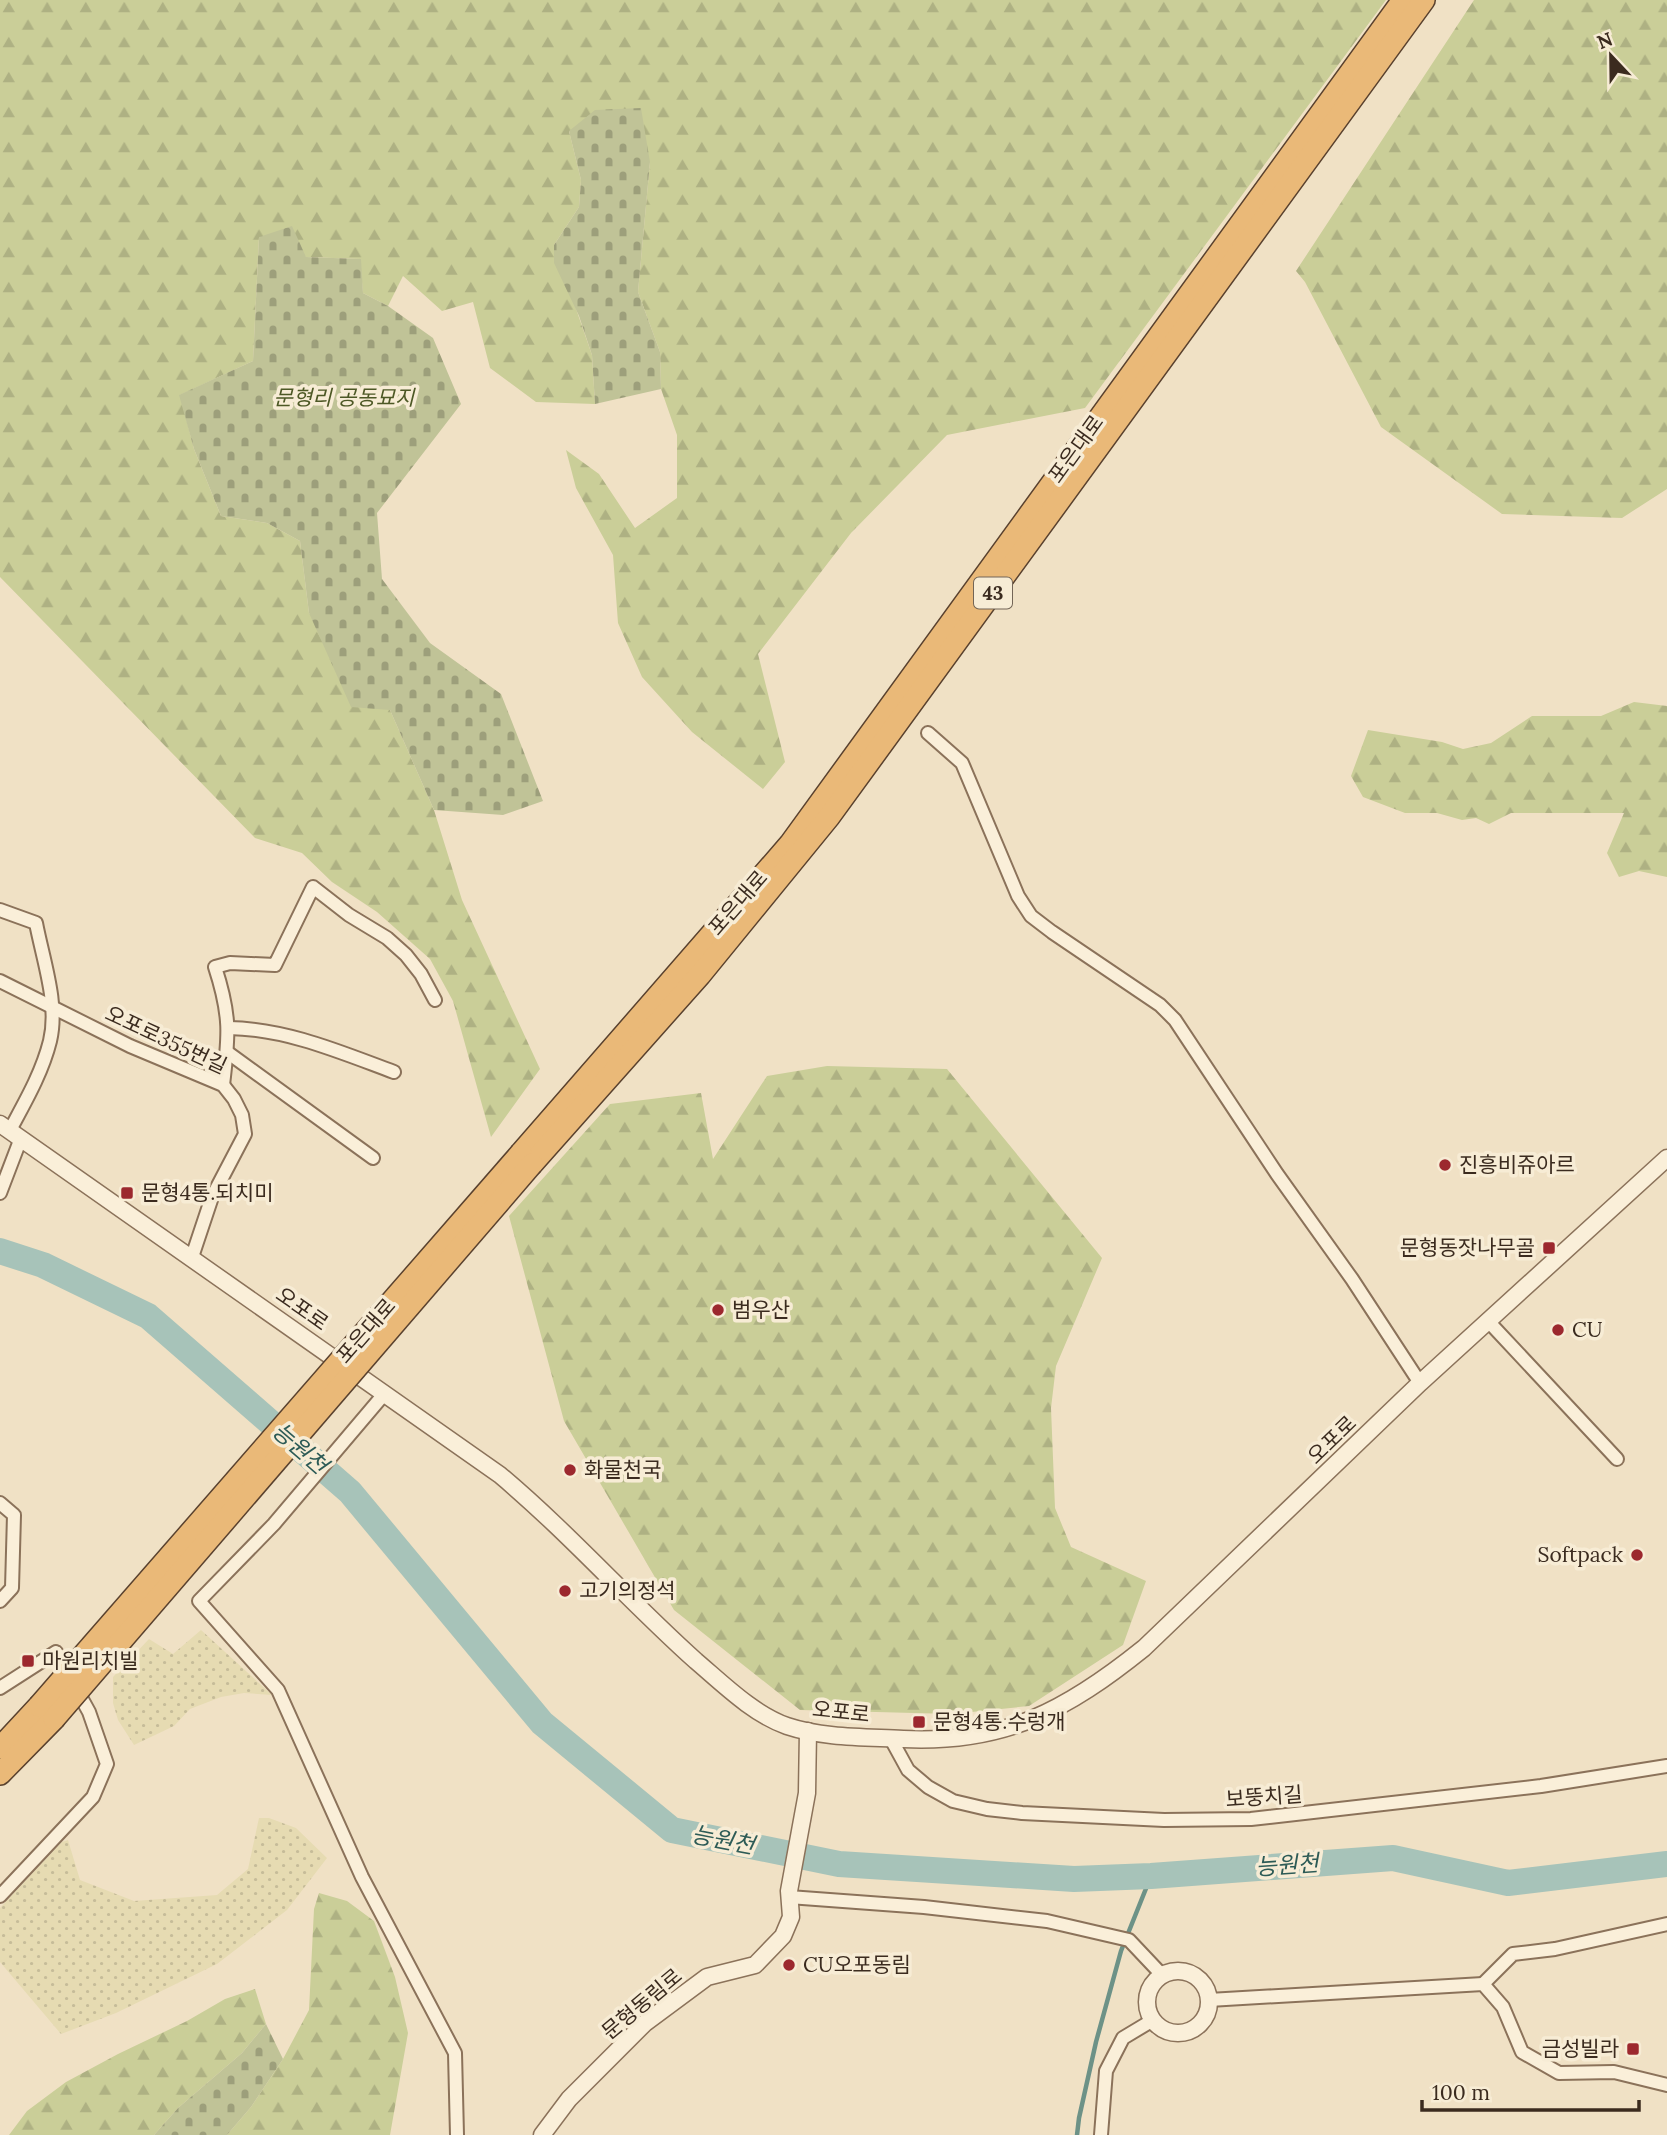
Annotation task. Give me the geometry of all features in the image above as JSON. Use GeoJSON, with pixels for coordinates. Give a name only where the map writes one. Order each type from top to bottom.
{"type":"FeatureCollection","features":[{"type":"Feature","properties":{"kind":"highway","name":"포은대로"},"geometry":{"type":"LineString","coordinates":[[527,1158],[790,844],[1403,0]]}},
{"type":"Feature","properties":{"kind":"highway","name":"포은대로"},"geometry":{"type":"LineString","coordinates":[[527,1158],[700,975],[829,817],[1424,0]]}},
{"type":"Feature","properties":{"kind":"highway","name":"43"},"geometry":{"type":"LineString","coordinates":[[0,1774],[46,1713],[527,1158]]}},
{"type":"Feature","properties":{"kind":"highway","name":"43"},"geometry":{"type":"LineString","coordinates":[[0,1748],[46,1713]]}},
{"type":"Feature","properties":{"kind":"street"},"geometry":{"type":"LineString","coordinates":[[928,733],[962,763],[1018,896],[1031,916],[1160,1005],[1175,1020],[1420,1383]]}},
{"type":"Feature","properties":{"kind":"street"},"geometry":{"type":"LineString","coordinates":[[223,1085],[229,1028],[226,1000],[215,967],[230,963],[275,965],[313,887],[349,915],[387,938],[406,955],[421,974],[435,1000]]}},
{"type":"Feature","properties":{"kind":"street"},"geometry":{"type":"LineString","coordinates":[[0,910],[36,923],[52,1008],[51,1040],[38,1076],[10,1131],[0,1193]]}},
{"type":"Feature","properties":{"kind":"street","name":"오포로355번길"},"geometry":{"type":"LineString","coordinates":[[0,981],[130,1046],[223,1085],[242,1115],[245,1134],[212,1197],[192,1257]]}},
{"type":"Feature","properties":{"kind":"street"},"geometry":{"type":"LineString","coordinates":[[229,1028],[259,1029],[318,1043],[394,1072]]}},
{"type":"Feature","properties":{"kind":"street"},"geometry":{"type":"LineString","coordinates":[[227,1052],[373,1158]]}},
{"type":"Feature","properties":{"kind":"street","name":"오포로"},"geometry":{"type":"LineString","coordinates":[[10,1131],[488,1466],[534,1504],[677,1644],[739,1697],[785,1725],[808,1731],[928,1740],[964,1738],[998,1731],[1037,1718],[1111,1675],[1154,1639],[1420,1383],[1667,1158]]}},
{"type":"Feature","properties":{"kind":"street"},"geometry":{"type":"LineString","coordinates":[[1488,1321],[1617,1459]]}},
{"type":"Feature","properties":{"kind":"street"},"geometry":{"type":"LineString","coordinates":[[385,1393],[274,1524],[199,1601],[278,1690],[362,1877],[455,2053],[457,2135]]}},
{"type":"Feature","properties":{"kind":"street"},"geometry":{"type":"LineString","coordinates":[[0,1503],[14,1515],[12,1588],[0,1601]]}},
{"type":"Feature","properties":{"kind":"street"},"geometry":{"type":"LineString","coordinates":[[0,1688],[56,1652],[89,1712],[107,1764],[93,1797],[0,1896]]}},
{"type":"Feature","properties":{"kind":"street","name":"문형동림로"},"geometry":{"type":"LineString","coordinates":[[542,2135],[569,2099],[645,2023],[707,1977],[755,1965],[783,1936],[790,1917],[789,1894],[807,1793],[808,1731]]}},
{"type":"Feature","properties":{"kind":"street","name":"보뚱치길"},"geometry":{"type":"LineString","coordinates":[[891,1738],[908,1770],[928,1787],[953,1801],[1022,1813],[1164,1820],[1265,1818],[1541,1786],[1667,1766]]}},
{"type":"Feature","properties":{"kind":"street"},"geometry":{"type":"LineString","coordinates":[[789,1894],[1047,1921],[1108,1934],[1129,1940],[1163,1976]]}},
{"type":"Feature","properties":{"kind":"street"},"geometry":{"type":"LineString","coordinates":[[1209,2000],[1483,1984],[1513,1954],[1555,1949],[1667,1924]]}},
{"type":"Feature","properties":{"kind":"street"},"geometry":{"type":"LineString","coordinates":[[1172,1971],[1183,1971],[1202,1981],[1209,2000],[1204,2019],[1188,2031],[1168,2031],[1153,2020],[1148,2011],[1149,1991],[1154,1982],[1172,1971]]}},
{"type":"Feature","properties":{"kind":"street"},"geometry":{"type":"LineString","coordinates":[[1483,1984],[1503,2007],[1522,2052],[1559,2073],[1614,2072],[1667,2085]]}},
{"type":"Feature","properties":{"kind":"street"},"geometry":{"type":"LineString","coordinates":[[1101,2135],[1106,2071],[1123,2038],[1153,2020]]}},
{"type":"Feature","properties":{"kind":"shaded area"},"geometry":{"type":"Polygon","coordinates":[[[201,1630],[272,1695],[244,1693],[221,1697],[190,1709],[174,1726],[134,1745],[118,1720],[113,1703],[113,1677],[149,1639],[173,1654],[201,1630]]]}},
{"type":"Feature","properties":{"kind":"shaded area"},"geometry":{"type":"Polygon","coordinates":[[[259,1818],[269,1818],[296,1828],[327,1858],[287,1910],[217,1964],[116,2013],[61,2034],[0,1962],[0,1908],[62,1842],[68,1840],[80,1880],[134,1901],[217,1895],[248,1869],[259,1818]]]}},
{"type":"Feature","properties":{"kind":"green space"},"geometry":{"type":"Polygon","coordinates":[[[0,0],[1386,0],[1085,408],[947,435],[851,533],[758,654],[785,762],[763,789],[692,732],[642,677],[618,623],[613,555],[576,488],[566,450],[599,474],[635,528],[677,498],[677,435],[661,389],[660,352],[638,292],[650,162],[569,131],[581,180],[579,207],[554,245],[592,355],[595,404],[536,402],[490,368],[473,302],[442,311],[403,276],[388,306],[363,293],[360,259],[306,257],[259,237],[253,361],[180,395],[194,449],[221,516],[267,523],[300,541],[309,613],[390,710],[434,810],[462,900],[540,1069],[491,1137],[453,1001],[430,959],[377,912],[332,882],[302,853],[255,838],[0,577],[0,0]]]}},
{"type":"Feature","properties":{"kind":"green space"},"geometry":{"type":"Polygon","coordinates":[[[1474,0],[1667,0],[1667,489],[1622,518],[1502,514],[1381,427],[1305,282],[1296,271],[1474,0]]]}},
{"type":"Feature","properties":{"kind":"green space"},"geometry":{"type":"Polygon","coordinates":[[[641,108],[650,162],[638,292],[660,352],[661,389],[595,404],[592,355],[579,316],[554,263],[554,245],[579,207],[581,180],[569,131],[595,110],[641,108]]]}},
{"type":"Feature","properties":{"kind":"green space","name":"문형리 공동묘지"},"geometry":{"type":"Polygon","coordinates":[[[292,226],[306,257],[361,259],[363,293],[388,306],[433,338],[461,404],[377,513],[382,579],[430,643],[501,694],[543,801],[503,815],[434,810],[390,710],[351,707],[309,613],[300,541],[267,523],[221,516],[194,449],[179,395],[253,361],[259,237],[292,226]]]}},
{"type":"Feature","properties":{"kind":"green space"},"geometry":{"type":"Polygon","coordinates":[[[1634,702],[1667,706],[1667,877],[1639,871],[1619,877],[1607,853],[1624,813],[1511,813],[1489,824],[1476,818],[1462,820],[1437,813],[1405,813],[1363,797],[1351,776],[1368,730],[1442,742],[1463,749],[1491,743],[1532,716],[1601,716],[1634,702]]]}},
{"type":"Feature","properties":{"kind":"green space"},"geometry":{"type":"Polygon","coordinates":[[[827,1066],[947,1069],[1102,1258],[1056,1366],[1051,1408],[1055,1508],[1071,1547],[1146,1581],[1123,1645],[1029,1706],[952,1714],[800,1710],[674,1610],[564,1421],[509,1216],[610,1104],[701,1093],[713,1159],[767,1076],[827,1066]]]}},
{"type":"Feature","properties":{"kind":"green space"},"geometry":{"type":"Polygon","coordinates":[[[319,1893],[347,1901],[374,1921],[395,1977],[408,2033],[390,2135],[227,2135],[251,2107],[283,2059],[309,2010],[314,1909],[319,1893]]]}},
{"type":"Feature","properties":{"kind":"green space"},"geometry":{"type":"Polygon","coordinates":[[[255,1989],[266,2024],[242,2053],[178,2108],[154,2135],[9,2135],[27,2111],[66,2082],[225,1999],[255,1989]]]}},
{"type":"Feature","properties":{"kind":"green space"},"geometry":{"type":"Polygon","coordinates":[[[266,2024],[283,2059],[251,2107],[227,2135],[154,2135],[178,2108],[242,2053],[266,2024]]]}},
{"type":"Feature","properties":{"kind":"waterway","name":"능원천"},"geometry":{"type":"LineString","coordinates":[[0,1251],[43,1265],[148,1316],[350,1492],[542,1723],[672,1830],[839,1864],[1074,1879],[1393,1858],[1508,1883],[1667,1864]]}},
{"type":"Feature","properties":{"kind":"waterway"},"geometry":{"type":"LineString","coordinates":[[1077,2135],[1096,2042],[1121,1951],[1151,1876]]}},
{"type":"Feature","properties":{"kind":"place","name":"진흥비쥬아르"},"geometry":{"type":"Point","coordinates":[1445,1165]}},
{"type":"Feature","properties":{"kind":"place","name":"문형4통.되치미"},"geometry":{"type":"Point","coordinates":[127,1193]}},
{"type":"Feature","properties":{"kind":"place","name":"문형동잣나무골"},"geometry":{"type":"Point","coordinates":[1549,1248]}},
{"type":"Feature","properties":{"kind":"place","name":"범우산"},"geometry":{"type":"Point","coordinates":[718,1310]}},
{"type":"Feature","properties":{"kind":"place","name":"CU"},"geometry":{"type":"Point","coordinates":[1558,1330]}},
{"type":"Feature","properties":{"kind":"place","name":"화물천국"},"geometry":{"type":"Point","coordinates":[570,1470]}},
{"type":"Feature","properties":{"kind":"place","name":"Softpack"},"geometry":{"type":"Point","coordinates":[1637,1555]}},
{"type":"Feature","properties":{"kind":"place","name":"고기의정석"},"geometry":{"type":"Point","coordinates":[565,1591]}},
{"type":"Feature","properties":{"kind":"place","name":"마원리치빌"},"geometry":{"type":"Point","coordinates":[28,1661]}},
{"type":"Feature","properties":{"kind":"place","name":"문형4통.수렁개"},"geometry":{"type":"Point","coordinates":[919,1722]}},
{"type":"Feature","properties":{"kind":"place","name":"CU오포동림"},"geometry":{"type":"Point","coordinates":[789,1965]}},
{"type":"Feature","properties":{"kind":"place","name":"금성빌라"},"geometry":{"type":"Point","coordinates":[1633,2049]}}]}
